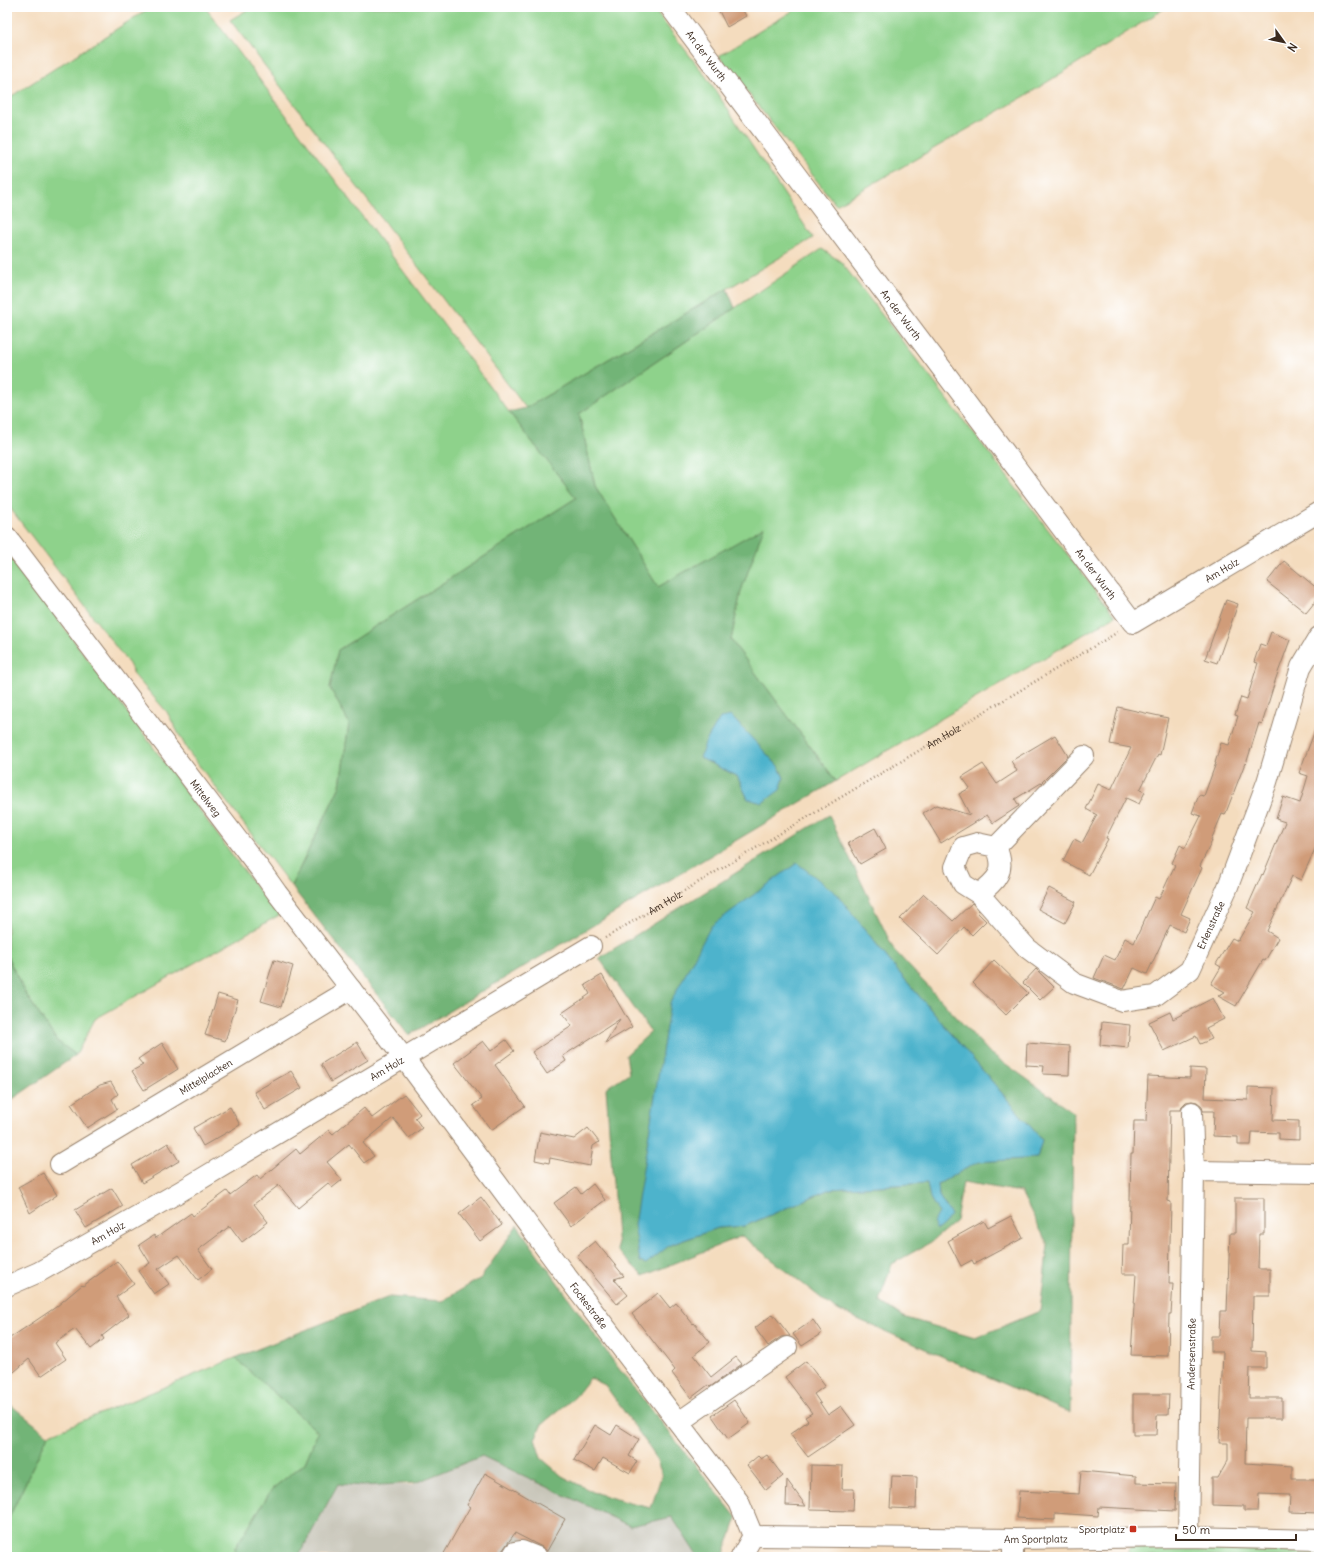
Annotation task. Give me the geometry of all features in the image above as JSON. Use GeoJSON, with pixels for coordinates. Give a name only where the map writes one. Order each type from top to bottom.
{"type":"FeatureCollection","features":[{"type":"Feature","properties":{"kind":"street","name":"An der Wurth"},"geometry":{"type":"LineString","coordinates":[[670,7],[1133,623]]}},
{"type":"Feature","properties":{"kind":"street","name":"Am Holz"},"geometry":{"type":"LineString","coordinates":[[1133,623],[1319,512]]}},
{"type":"Feature","properties":{"kind":"street","name":"Mittelweg"},"geometry":{"type":"LineString","coordinates":[[7,537],[260,869],[277,894],[404,1058]]}},
{"type":"Feature","properties":{"kind":"street","name":"Erlenstraße"},"geometry":{"type":"LineString","coordinates":[[996,847],[977,843],[963,847],[955,867],[963,884],[979,894],[1027,948],[1074,982],[1122,1001],[1155,996],[1190,970],[1227,889],[1267,782],[1301,668],[1319,637]]}},
{"type":"Feature","properties":{"kind":"street"},"geometry":{"type":"LineString","coordinates":[[979,894],[993,883],[1002,866],[996,847],[1084,756]]}},
{"type":"Feature","properties":{"kind":"street","name":"Am Holz"},"geometry":{"type":"LineString","coordinates":[[7,1286],[39,1272],[181,1191],[591,946]]}},
{"type":"Feature","properties":{"kind":"street","name":"Mittelplacken"},"geometry":{"type":"LineString","coordinates":[[60,1164],[351,989]]}},
{"type":"Feature","properties":{"kind":"street","name":"Fockestraße"},"geometry":{"type":"LineString","coordinates":[[404,1058],[739,1502],[753,1536]]}},
{"type":"Feature","properties":{"kind":"street","name":"Andersenstraße"},"geometry":{"type":"LineString","coordinates":[[1188,1537],[1194,1171],[1192,1112]]}},
{"type":"Feature","properties":{"kind":"street"},"geometry":{"type":"LineString","coordinates":[[1194,1171],[1319,1172]]}},
{"type":"Feature","properties":{"kind":"street"},"geometry":{"type":"LineString","coordinates":[[679,1422],[786,1347]]}},
{"type":"Feature","properties":{"kind":"street"},"geometry":{"type":"LineString","coordinates":[[742,1557],[753,1536]]}},
{"type":"Feature","properties":{"kind":"street","name":"Am Sportplatz"},"geometry":{"type":"LineString","coordinates":[[753,1536],[1013,1548],[1188,1537],[1319,1540]]}},
{"type":"Feature","properties":{"kind":"street"},"geometry":{"type":"LineString","coordinates":[[512,1557],[515,1552],[522,1551],[537,1557]]}},
{"type":"Feature","properties":{"kind":"path","name":"Am Holz"},"geometry":{"type":"LineString","coordinates":[[591,946],[1133,623]]}},
{"type":"Feature","properties":{"kind":"shaded area"},"geometry":{"type":"Polygon","coordinates":[[[482,1456],[630,1526],[672,1517],[698,1557],[298,1557],[338,1484],[412,1485],[482,1456]]]}},
{"type":"Feature","properties":{"kind":"green space"},"geometry":{"type":"Polygon","coordinates":[[[151,7],[205,7],[509,412],[576,498],[338,650],[330,688],[349,723],[340,786],[291,886],[188,751],[167,712],[135,676],[129,664],[7,504],[7,99],[151,7]]]}},
{"type":"Feature","properties":{"kind":"green space"},"geometry":{"type":"Polygon","coordinates":[[[252,7],[652,7],[707,78],[813,238],[526,408],[230,20],[252,7]]]}},
{"type":"Feature","properties":{"kind":"green space"},"geometry":{"type":"Polygon","coordinates":[[[799,7],[1167,7],[1025,96],[836,205],[719,56],[799,7]]]}},
{"type":"Feature","properties":{"kind":"green space"},"geometry":{"type":"Polygon","coordinates":[[[822,249],[841,262],[1115,616],[836,781],[731,640],[741,591],[763,528],[658,587],[595,486],[579,414],[822,249]]]}},
{"type":"Feature","properties":{"kind":"green space"},"geometry":{"type":"Polygon","coordinates":[[[727,289],[735,308],[579,414],[595,486],[658,587],[764,527],[741,591],[731,640],[836,781],[409,1035],[291,886],[340,786],[349,723],[330,688],[338,650],[576,498],[509,412],[526,408],[727,289]],[[731,716],[700,758],[737,776],[748,799],[784,778],[779,767],[731,716]]]}},
{"type":"Feature","properties":{"kind":"green space"},"geometry":{"type":"Polygon","coordinates":[[[7,551],[269,905],[283,913],[95,1019],[76,1055],[57,1041],[25,993],[7,956],[7,551]]]}},
{"type":"Feature","properties":{"kind":"green space"},"geometry":{"type":"Polygon","coordinates":[[[829,815],[894,950],[989,1052],[1073,1112],[1070,1413],[835,1309],[742,1236],[643,1276],[618,1251],[606,1088],[629,1073],[626,1055],[651,1032],[599,958],[829,815]],[[837,894],[670,1245],[718,1228],[745,1226],[830,1189],[927,1183],[930,1198],[939,1213],[951,1215],[939,1196],[938,1184],[978,1162],[1037,1158],[1042,1140],[896,969],[837,894]],[[963,1182],[956,1221],[931,1242],[892,1264],[879,1301],[903,1317],[975,1338],[1040,1311],[1048,1245],[1021,1192],[963,1182]]]}},
{"type":"Feature","properties":{"kind":"green space"},"geometry":{"type":"Polygon","coordinates":[[[7,956],[25,993],[57,1041],[76,1055],[7,1103],[7,956]]]}},
{"type":"Feature","properties":{"kind":"green space"},"geometry":{"type":"Polygon","coordinates":[[[517,1225],[616,1365],[737,1518],[723,1557],[698,1557],[672,1517],[630,1526],[482,1456],[415,1483],[363,1486],[338,1484],[298,1557],[237,1557],[235,1548],[272,1489],[305,1463],[318,1432],[235,1358],[389,1297],[442,1301],[481,1278],[517,1225]],[[590,1378],[575,1397],[542,1424],[535,1439],[541,1458],[562,1476],[593,1492],[651,1508],[662,1474],[653,1452],[605,1385],[590,1378]]]}},
{"type":"Feature","properties":{"kind":"green space"},"geometry":{"type":"Polygon","coordinates":[[[235,1358],[318,1432],[305,1463],[272,1489],[235,1548],[237,1557],[7,1557],[7,1522],[48,1435],[235,1358]]]}},
{"type":"Feature","properties":{"kind":"green space"},"geometry":{"type":"Polygon","coordinates":[[[7,1402],[48,1435],[7,1522],[7,1402]]]}},
{"type":"Feature","properties":{"kind":"green space"},"geometry":{"type":"Polygon","coordinates":[[[1130,1547],[1319,1552],[1319,1557],[1128,1557],[1130,1547]]]}},
{"type":"Feature","properties":{"kind":"water"},"geometry":{"type":"Polygon","coordinates":[[[731,716],[779,767],[784,778],[780,790],[762,803],[748,799],[737,776],[700,758],[705,743],[720,718],[731,716]]]}},
{"type":"Feature","properties":{"kind":"water"},"geometry":{"type":"Polygon","coordinates":[[[797,863],[837,894],[896,969],[1042,1140],[1037,1158],[978,1162],[938,1184],[939,1196],[951,1215],[937,1230],[933,1223],[939,1213],[930,1198],[927,1183],[830,1189],[745,1226],[718,1228],[670,1245],[646,1264],[640,1262],[634,1225],[670,1003],[711,926],[797,863]]]}},
{"type":"Feature","properties":{"kind":"building"},"geometry":{"type":"Polygon","coordinates":[[[726,7],[741,7],[746,16],[727,27],[719,11],[726,7]]]}},
{"type":"Feature","properties":{"kind":"building"},"geometry":{"type":"Polygon","coordinates":[[[1284,561],[1319,590],[1319,597],[1306,613],[1267,582],[1284,561]]]}},
{"type":"Feature","properties":{"kind":"building"},"geometry":{"type":"Polygon","coordinates":[[[1226,600],[1238,604],[1217,663],[1205,659],[1226,600]]]}},
{"type":"Feature","properties":{"kind":"building"},"geometry":{"type":"Polygon","coordinates":[[[1271,632],[1290,640],[1276,678],[1262,724],[1259,723],[1246,764],[1245,763],[1225,815],[1222,814],[1211,840],[1212,841],[1200,866],[1202,868],[1181,914],[1190,918],[1184,932],[1170,925],[1147,974],[1134,968],[1124,989],[1094,978],[1104,955],[1115,960],[1125,938],[1134,943],[1155,897],[1159,899],[1175,865],[1172,863],[1180,845],[1185,848],[1201,816],[1192,813],[1199,795],[1204,796],[1216,763],[1221,743],[1229,745],[1238,716],[1235,715],[1241,697],[1247,699],[1258,663],[1254,662],[1260,644],[1266,646],[1271,632]]]}},
{"type":"Feature","properties":{"kind":"building"},"geometry":{"type":"Polygon","coordinates":[[[1118,707],[1168,718],[1160,755],[1158,754],[1140,790],[1145,792],[1139,804],[1126,798],[1106,838],[1108,839],[1089,875],[1063,861],[1074,839],[1082,843],[1097,815],[1086,809],[1098,784],[1111,790],[1131,748],[1110,744],[1118,707]]]}},
{"type":"Feature","properties":{"kind":"building"},"geometry":{"type":"Polygon","coordinates":[[[1317,725],[1319,726],[1319,840],[1301,880],[1292,876],[1267,931],[1278,938],[1265,961],[1263,960],[1236,1006],[1218,996],[1225,992],[1211,984],[1221,967],[1216,964],[1232,938],[1238,941],[1255,912],[1247,908],[1262,874],[1263,875],[1285,822],[1276,819],[1283,797],[1300,803],[1308,776],[1299,773],[1317,725]]]}},
{"type":"Feature","properties":{"kind":"building"},"geometry":{"type":"Polygon","coordinates":[[[1055,735],[1068,756],[1041,783],[1015,799],[1019,806],[993,823],[987,815],[941,843],[923,813],[936,805],[970,815],[959,794],[970,788],[962,777],[983,764],[997,784],[1017,771],[1011,761],[1055,735]]]}},
{"type":"Feature","properties":{"kind":"building"},"geometry":{"type":"Polygon","coordinates":[[[875,828],[886,849],[860,864],[848,843],[875,828]]]}},
{"type":"Feature","properties":{"kind":"building"},"geometry":{"type":"Polygon","coordinates":[[[1049,888],[1076,902],[1065,923],[1038,909],[1049,888]]]}},
{"type":"Feature","properties":{"kind":"building"},"geometry":{"type":"Polygon","coordinates":[[[924,894],[953,921],[972,903],[979,911],[978,913],[986,921],[972,935],[964,927],[938,955],[900,919],[924,894]]]}},
{"type":"Feature","properties":{"kind":"building"},"geometry":{"type":"Polygon","coordinates":[[[274,960],[293,966],[281,1007],[261,1001],[274,960]]]}},
{"type":"Feature","properties":{"kind":"building"},"geometry":{"type":"Polygon","coordinates":[[[994,960],[1028,993],[1006,1015],[973,983],[994,960]]]}},
{"type":"Feature","properties":{"kind":"building"},"geometry":{"type":"Polygon","coordinates":[[[1036,969],[1054,987],[1040,1000],[1023,983],[1036,969]]]}},
{"type":"Feature","properties":{"kind":"building"},"geometry":{"type":"Polygon","coordinates":[[[602,975],[632,1027],[605,1043],[620,1019],[563,1056],[566,1061],[547,1074],[532,1052],[572,1026],[562,1013],[590,994],[585,985],[602,975]]]}},
{"type":"Feature","properties":{"kind":"building"},"geometry":{"type":"Polygon","coordinates":[[[218,994],[238,1000],[225,1041],[205,1035],[218,994]]]}},
{"type":"Feature","properties":{"kind":"building"},"geometry":{"type":"Polygon","coordinates":[[[1213,998],[1224,1019],[1206,1028],[1212,1039],[1200,1044],[1196,1036],[1164,1051],[1149,1022],[1170,1012],[1173,1019],[1213,998]]]}},
{"type":"Feature","properties":{"kind":"building"},"geometry":{"type":"Polygon","coordinates":[[[1102,1022],[1130,1025],[1128,1048],[1100,1045],[1102,1022]]]}},
{"type":"Feature","properties":{"kind":"building"},"geometry":{"type":"Polygon","coordinates":[[[506,1040],[514,1051],[495,1065],[525,1106],[491,1130],[473,1105],[482,1099],[454,1063],[483,1041],[491,1051],[506,1040]]]}},
{"type":"Feature","properties":{"kind":"building"},"geometry":{"type":"Polygon","coordinates":[[[357,1042],[368,1060],[331,1082],[321,1064],[357,1042]]]}},
{"type":"Feature","properties":{"kind":"building"},"geometry":{"type":"Polygon","coordinates":[[[162,1043],[178,1069],[144,1090],[132,1071],[143,1065],[138,1059],[162,1043]]]}},
{"type":"Feature","properties":{"kind":"building"},"geometry":{"type":"Polygon","coordinates":[[[1027,1043],[1070,1046],[1069,1075],[1043,1074],[1044,1066],[1026,1065],[1027,1043]]]}},
{"type":"Feature","properties":{"kind":"building"},"geometry":{"type":"Polygon","coordinates":[[[1190,1068],[1206,1069],[1205,1098],[1248,1100],[1248,1087],[1274,1088],[1273,1120],[1299,1121],[1299,1140],[1279,1139],[1279,1133],[1252,1132],[1251,1145],[1238,1145],[1238,1137],[1213,1136],[1214,1111],[1203,1111],[1202,1106],[1197,1102],[1186,1102],[1182,1106],[1181,1110],[1170,1110],[1168,1201],[1171,1202],[1169,1284],[1173,1284],[1171,1314],[1169,1314],[1168,1356],[1131,1355],[1136,1274],[1122,1274],[1123,1245],[1129,1245],[1131,1154],[1133,1154],[1134,1121],[1146,1121],[1148,1076],[1190,1078],[1190,1068]]]}},
{"type":"Feature","properties":{"kind":"building"},"geometry":{"type":"Polygon","coordinates":[[[291,1071],[302,1088],[265,1110],[254,1092],[291,1071]]]}},
{"type":"Feature","properties":{"kind":"building"},"geometry":{"type":"Polygon","coordinates":[[[111,1082],[118,1094],[112,1099],[117,1109],[87,1128],[71,1104],[100,1085],[111,1082]]]}},
{"type":"Feature","properties":{"kind":"building"},"geometry":{"type":"Polygon","coordinates":[[[404,1094],[420,1114],[415,1118],[422,1128],[409,1138],[393,1118],[363,1143],[374,1156],[364,1163],[349,1144],[327,1162],[342,1180],[332,1188],[328,1183],[298,1208],[279,1185],[254,1204],[268,1222],[242,1242],[230,1226],[198,1250],[212,1269],[198,1280],[179,1255],[158,1269],[169,1284],[154,1294],[138,1271],[150,1263],[139,1245],[154,1235],[156,1238],[191,1213],[193,1216],[227,1191],[230,1195],[257,1175],[260,1179],[296,1149],[300,1154],[329,1130],[333,1134],[364,1108],[372,1118],[404,1094]]]}},
{"type":"Feature","properties":{"kind":"building"},"geometry":{"type":"Polygon","coordinates":[[[230,1107],[240,1125],[203,1146],[193,1128],[230,1107]]]}},
{"type":"Feature","properties":{"kind":"building"},"geometry":{"type":"Polygon","coordinates":[[[588,1128],[599,1142],[593,1146],[590,1166],[550,1158],[549,1163],[535,1160],[540,1132],[574,1139],[588,1128]]]}},
{"type":"Feature","properties":{"kind":"building"},"geometry":{"type":"Polygon","coordinates":[[[168,1143],[179,1161],[142,1183],[132,1165],[168,1143]]]}},
{"type":"Feature","properties":{"kind":"building"},"geometry":{"type":"Polygon","coordinates":[[[43,1173],[57,1195],[30,1213],[18,1187],[43,1173]]]}},
{"type":"Feature","properties":{"kind":"building"},"geometry":{"type":"Polygon","coordinates":[[[593,1184],[605,1200],[571,1226],[554,1203],[576,1187],[581,1194],[593,1184]]]}},
{"type":"Feature","properties":{"kind":"building"},"geometry":{"type":"Polygon","coordinates":[[[112,1188],[123,1206],[86,1228],[75,1210],[112,1188]]]}},
{"type":"Feature","properties":{"kind":"building"},"geometry":{"type":"Polygon","coordinates":[[[481,1197],[502,1225],[480,1241],[459,1214],[481,1197]]]}},
{"type":"Feature","properties":{"kind":"building"},"geometry":{"type":"Polygon","coordinates":[[[1235,1198],[1264,1198],[1264,1234],[1259,1234],[1258,1269],[1270,1269],[1270,1296],[1253,1296],[1252,1351],[1266,1352],[1266,1368],[1250,1368],[1249,1398],[1282,1398],[1282,1418],[1246,1418],[1245,1463],[1292,1466],[1292,1479],[1319,1479],[1319,1513],[1289,1512],[1290,1495],[1259,1494],[1258,1511],[1244,1511],[1244,1506],[1212,1505],[1212,1478],[1218,1478],[1228,1460],[1228,1443],[1219,1443],[1223,1352],[1211,1352],[1211,1336],[1219,1336],[1220,1311],[1227,1311],[1230,1233],[1235,1233],[1235,1198]]]}},
{"type":"Feature","properties":{"kind":"building"},"geometry":{"type":"Polygon","coordinates":[[[1011,1216],[1023,1238],[974,1264],[972,1260],[961,1266],[948,1241],[984,1221],[988,1228],[1011,1216]]]}},
{"type":"Feature","properties":{"kind":"building"},"geometry":{"type":"Polygon","coordinates":[[[595,1241],[624,1276],[614,1279],[628,1295],[617,1304],[577,1256],[595,1241]]]}},
{"type":"Feature","properties":{"kind":"building"},"geometry":{"type":"Polygon","coordinates":[[[117,1261],[134,1284],[116,1297],[129,1315],[102,1336],[104,1339],[91,1349],[75,1329],[55,1343],[66,1359],[41,1376],[29,1359],[7,1378],[7,1340],[56,1307],[82,1285],[83,1286],[117,1261]]]}},
{"type":"Feature","properties":{"kind":"building"},"geometry":{"type":"Polygon","coordinates":[[[658,1293],[670,1308],[676,1303],[710,1342],[694,1355],[711,1377],[736,1357],[742,1364],[710,1387],[708,1385],[691,1398],[672,1373],[675,1370],[632,1314],[658,1293]]]}},
{"type":"Feature","properties":{"kind":"building"},"geometry":{"type":"Polygon","coordinates":[[[773,1314],[790,1336],[781,1337],[768,1346],[755,1328],[773,1314]]]}},
{"type":"Feature","properties":{"kind":"building"},"geometry":{"type":"Polygon","coordinates":[[[813,1320],[822,1333],[802,1346],[793,1334],[813,1320]]]}},
{"type":"Feature","properties":{"kind":"building"},"geometry":{"type":"Polygon","coordinates":[[[806,1361],[825,1386],[814,1394],[828,1415],[841,1406],[855,1425],[808,1457],[790,1434],[808,1421],[805,1417],[812,1413],[785,1377],[806,1361]]]}},
{"type":"Feature","properties":{"kind":"building"},"geometry":{"type":"Polygon","coordinates":[[[1133,1394],[1169,1394],[1168,1415],[1157,1415],[1156,1435],[1133,1435],[1133,1394]]]}},
{"type":"Feature","properties":{"kind":"building"},"geometry":{"type":"Polygon","coordinates":[[[734,1400],[750,1423],[728,1439],[712,1416],[734,1400]]]}},
{"type":"Feature","properties":{"kind":"building"},"geometry":{"type":"Polygon","coordinates":[[[595,1425],[611,1435],[617,1425],[639,1439],[629,1456],[637,1461],[630,1473],[603,1458],[595,1471],[574,1460],[595,1425]]]}},
{"type":"Feature","properties":{"kind":"building"},"geometry":{"type":"Polygon","coordinates":[[[767,1455],[783,1476],[766,1490],[747,1465],[758,1456],[761,1459],[767,1455]]]}},
{"type":"Feature","properties":{"kind":"building"},"geometry":{"type":"Polygon","coordinates":[[[811,1465],[843,1466],[842,1489],[854,1489],[853,1511],[810,1510],[811,1465]]]}},
{"type":"Feature","properties":{"kind":"building"},"geometry":{"type":"Polygon","coordinates":[[[1081,1471],[1136,1476],[1136,1483],[1176,1484],[1175,1511],[1099,1507],[1098,1516],[1055,1513],[1055,1520],[1017,1518],[1019,1491],[1079,1494],[1081,1471]]]}},
{"type":"Feature","properties":{"kind":"building"},"geometry":{"type":"Polygon","coordinates":[[[485,1473],[565,1519],[547,1551],[515,1533],[502,1551],[501,1557],[442,1557],[470,1507],[467,1505],[485,1473]]]}},
{"type":"Feature","properties":{"kind":"building"},"geometry":{"type":"Polygon","coordinates":[[[892,1476],[917,1477],[916,1509],[890,1508],[892,1476]]]}},
{"type":"Feature","properties":{"kind":"building"},"geometry":{"type":"Polygon","coordinates":[[[787,1480],[806,1506],[786,1505],[787,1480]]]}},
{"type":"Feature","properties":{"kind":"place","name":"Sportplatz"},"geometry":{"type":"Point","coordinates":[1133,1529]}}]}
